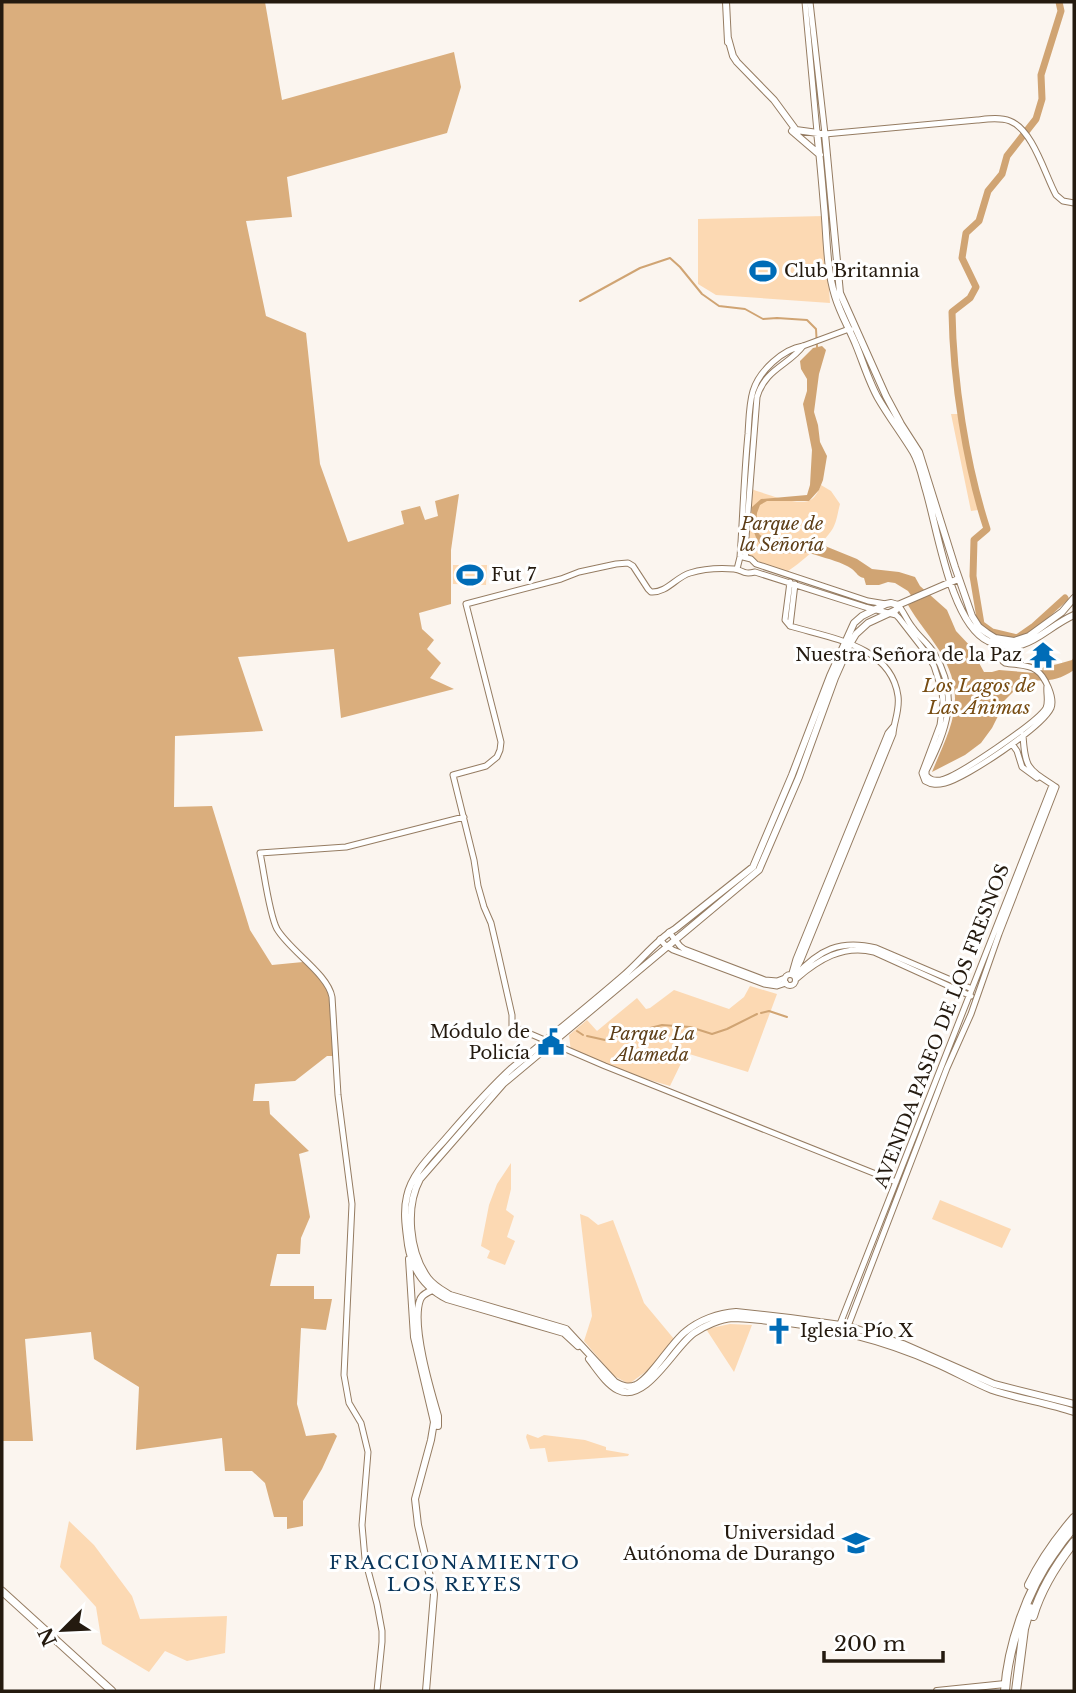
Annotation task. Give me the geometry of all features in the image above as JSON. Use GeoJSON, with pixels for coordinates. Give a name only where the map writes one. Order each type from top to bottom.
{"type":"FeatureCollection","features":[{"type":"Feature","properties":{"kind":"highway"},"geometry":{"type":"LineString","coordinates":[[1005,1688],[1024,1598],[1036,1570],[1074,1518]]}},
{"type":"Feature","properties":{"kind":"highway"},"geometry":{"type":"LineString","coordinates":[[1014,1638],[1042,1573],[1053,1553],[1074,1527]]}},
{"type":"Feature","properties":{"kind":"highway"},"geometry":{"type":"LineString","coordinates":[[1016,1691],[1024,1629],[1035,1595],[1050,1566],[1074,1534]]}},
{"type":"Feature","properties":{"kind":"highway"},"geometry":{"type":"LineString","coordinates":[[1022,1649],[1043,1590],[1074,1542]]}},
{"type":"Feature","properties":{"kind":"main road"},"geometry":{"type":"LineString","coordinates":[[726,2],[728,50],[734,64],[769,100],[792,131],[820,155]]}},
{"type":"Feature","properties":{"kind":"main road"},"geometry":{"type":"LineString","coordinates":[[728,38],[737,62],[774,100],[796,130],[825,133]]}},
{"type":"Feature","properties":{"kind":"main road"},"geometry":{"type":"LineString","coordinates":[[825,133],[841,293],[876,395],[914,454],[951,582],[967,620],[985,639],[1024,645],[1074,615]]}},
{"type":"Feature","properties":{"kind":"main road"},"geometry":{"type":"LineString","coordinates":[[825,133],[820,155],[834,294],[901,424],[919,452],[972,616],[987,634],[1003,643],[1029,636],[1074,599]]}},
{"type":"Feature","properties":{"kind":"main road"},"geometry":{"type":"LineString","coordinates":[[548,1042],[760,870],[799,777],[854,623],[874,609],[891,603],[898,605],[958,579]]}},
{"type":"Feature","properties":{"kind":"main road"},"geometry":{"type":"LineString","coordinates":[[1074,599],[1074,608]]}},
{"type":"Feature","properties":{"kind":"main road"},"geometry":{"type":"LineString","coordinates":[[469,1303],[447,1299],[432,1290],[418,1272],[410,1253],[405,1225],[405,1208],[411,1184],[426,1161],[487,1097],[624,976],[660,939],[749,871],[756,862],[830,676],[847,643],[867,623],[896,610],[898,605]]}},
{"type":"Feature","properties":{"kind":"main road"},"geometry":{"type":"LineString","coordinates":[[487,1097],[416,1187],[410,1208],[411,1225],[423,1269],[436,1286],[450,1295],[564,1333],[611,1385],[622,1392],[636,1391],[648,1383],[687,1338],[703,1328],[730,1318],[789,1320],[838,1328],[934,1363],[999,1392],[1074,1412]]}},
{"type":"Feature","properties":{"kind":"main road"},"geometry":{"type":"LineString","coordinates":[[410,1253],[414,1338],[435,1422],[415,1499],[418,1525],[435,1594],[426,1691]]}},
{"type":"Feature","properties":{"kind":"main road"},"geometry":{"type":"LineString","coordinates":[[431,1440],[439,1421],[418,1322],[420,1300],[432,1290]]}},
{"type":"Feature","properties":{"kind":"main road"},"geometry":{"type":"LineString","coordinates":[[838,1328],[848,1326],[904,1344],[993,1384],[1074,1404]]}},
{"type":"Feature","properties":{"kind":"main road"},"geometry":{"type":"LineString","coordinates":[[2,1591],[112,1691]]}},
{"type":"Feature","properties":{"kind":"main road"},"geometry":{"type":"LineString","coordinates":[[936,1691],[1005,1688]]}},
{"type":"Feature","properties":{"kind":"street"},"geometry":{"type":"LineString","coordinates":[[808,2],[825,133],[941,122],[996,119],[1011,121],[1031,143],[1055,195],[1063,201],[1073,203]]}},
{"type":"Feature","properties":{"kind":"street"},"geometry":{"type":"LineString","coordinates":[[737,569],[743,557],[748,470],[759,389],[772,373],[803,346],[852,327]]}},
{"type":"Feature","properties":{"kind":"street"},"geometry":{"type":"LineString","coordinates":[[743,557],[792,581],[898,616],[928,654],[942,691],[943,715],[922,774],[925,781],[935,785],[951,781],[976,768],[1012,744],[1051,709],[1050,689],[1038,670],[1001,661],[1003,643]]}},
{"type":"Feature","properties":{"kind":"street"},"geometry":{"type":"LineString","coordinates":[[886,604],[755,572],[744,573],[737,569],[693,572],[676,579],[659,592],[651,592],[634,566],[628,563],[579,572],[466,604],[496,722],[500,750],[497,757],[486,766],[453,775],[478,886],[491,923],[501,965],[512,1026],[895,1182]]}},
{"type":"Feature","properties":{"kind":"street"},"geometry":{"type":"LineString","coordinates":[[791,978],[803,955],[893,734],[899,697],[892,676],[880,660],[863,649],[790,626],[785,620],[792,581]]}},
{"type":"Feature","properties":{"kind":"street"},"geometry":{"type":"LineString","coordinates":[[898,605],[933,652],[948,690],[946,727],[926,771],[929,779],[948,777],[973,764],[1022,730],[1046,708],[1046,685]]}},
{"type":"Feature","properties":{"kind":"street"},"geometry":{"type":"LineString","coordinates":[[791,978],[833,865],[888,733],[893,727]]}},
{"type":"Feature","properties":{"kind":"street"},"geometry":{"type":"LineString","coordinates":[[1023,734],[1027,764],[1054,787]]}},
{"type":"Feature","properties":{"kind":"street"},"geometry":{"type":"LineString","coordinates":[[1012,744],[1026,771],[1054,787]]}},
{"type":"Feature","properties":{"kind":"street","name":"AVENIDA PASEO DE LOS FRESNOS"},"geometry":{"type":"LineString","coordinates":[[848,1326],[970,992],[1054,787]]}},
{"type":"Feature","properties":{"kind":"street","name":"AVENIDA PASEO DE LOS FRESNOS"},"geometry":{"type":"LineString","coordinates":[[838,1328],[895,1182],[977,995],[1054,787]]}},
{"type":"Feature","properties":{"kind":"street"},"geometry":{"type":"LineString","coordinates":[[377,1691],[382,1631],[365,1559],[362,1525],[368,1452],[361,1423],[349,1403],[344,1375],[352,1204],[338,1096],[331,989],[276,927],[260,853],[346,847],[464,817]]}},
{"type":"Feature","properties":{"kind":"street"},"geometry":{"type":"LineString","coordinates":[[669,932],[684,949],[765,980],[791,978],[821,952],[832,947],[855,945],[876,948],[970,992]]}},
{"type":"Feature","properties":{"kind":"street"},"geometry":{"type":"LineString","coordinates":[[660,939],[667,947],[764,985],[778,986],[825,957],[839,952],[865,950],[977,995]]}},
{"type":"Feature","properties":{"kind":"street"},"geometry":{"type":"LineString","coordinates":[[803,955],[806,961],[809,960]]}},
{"type":"Feature","properties":{"kind":"green space","name":"Club Britannia"},"geometry":{"type":"Polygon","coordinates":[[[824,216],[830,303],[716,295],[698,284],[698,219],[824,216]]]}},
{"type":"Feature","properties":{"kind":"green space"},"geometry":{"type":"Polygon","coordinates":[[[951,414],[960,414],[978,510],[971,511],[951,414]]]}},
{"type":"Feature","properties":{"kind":"green space","name":"Parque de la Señoría"},"geometry":{"type":"Polygon","coordinates":[[[821,485],[831,491],[840,504],[834,526],[813,551],[786,572],[748,556],[751,489],[800,502],[812,499],[821,485]]]}},
{"type":"Feature","properties":{"kind":"green space","name":"Fut 7"},"geometry":{"type":"Polygon","coordinates":[[[453,565],[487,565],[486,585],[453,584],[453,565]]]}},
{"type":"Feature","properties":{"kind":"green space","name":"Parque La Alameda"},"geometry":{"type":"Polygon","coordinates":[[[750,986],[777,994],[748,1072],[686,1053],[670,1086],[571,1052],[569,1035],[587,1020],[597,1031],[637,998],[646,1009],[674,990],[729,1009],[744,997],[750,986]]]}},
{"type":"Feature","properties":{"kind":"green space"},"geometry":{"type":"Polygon","coordinates":[[[511,1163],[511,1189],[506,1210],[514,1216],[507,1237],[515,1241],[505,1265],[487,1258],[490,1251],[481,1246],[489,1205],[497,1184],[511,1163]]]}},
{"type":"Feature","properties":{"kind":"green space"},"geometry":{"type":"Polygon","coordinates":[[[940,1200],[1011,1229],[1002,1248],[932,1219],[940,1200]]]}},
{"type":"Feature","properties":{"kind":"green space"},"geometry":{"type":"Polygon","coordinates":[[[580,1214],[598,1225],[613,1220],[644,1303],[674,1339],[652,1367],[629,1384],[614,1376],[584,1341],[592,1316],[580,1214]]]}},
{"type":"Feature","properties":{"kind":"green space"},"geometry":{"type":"Polygon","coordinates":[[[730,1324],[752,1325],[734,1372],[706,1329],[730,1324]]]}},
{"type":"Feature","properties":{"kind":"green space"},"geometry":{"type":"Polygon","coordinates":[[[527,1434],[538,1438],[544,1435],[585,1440],[606,1447],[606,1450],[629,1454],[548,1462],[545,1448],[530,1449],[527,1434]]]}},
{"type":"Feature","properties":{"kind":"green space"},"geometry":{"type":"Polygon","coordinates":[[[69,1521],[94,1545],[132,1596],[140,1619],[227,1616],[225,1653],[187,1661],[165,1651],[149,1672],[102,1644],[96,1607],[60,1567],[69,1521]]]}},
{"type":"Feature","properties":{"kind":"shaded area"},"geometry":{"type":"Polygon","coordinates":[[[2,2],[265,2],[282,100],[454,52],[461,87],[447,133],[287,177],[292,217],[246,221],[266,316],[306,333],[320,464],[348,542],[404,524],[401,511],[420,506],[425,520],[438,516],[435,501],[459,494],[451,550],[451,604],[419,613],[422,629],[434,640],[427,649],[441,663],[430,678],[454,689],[341,718],[334,649],[238,657],[263,731],[175,736],[174,807],[212,806],[250,930],[272,965],[303,962],[328,988],[334,1056],[327,1056],[295,1081],[255,1084],[253,1101],[269,1101],[270,1114],[309,1151],[299,1154],[310,1217],[301,1238],[300,1254],[277,1254],[270,1286],[314,1286],[314,1299],[332,1299],[326,1330],[301,1328],[297,1404],[306,1436],[334,1433],[337,1436],[303,1501],[303,1526],[287,1529],[287,1517],[274,1517],[265,1483],[252,1471],[225,1471],[222,1438],[136,1450],[139,1387],[94,1359],[91,1332],[25,1339],[33,1441],[2,1441],[2,2]]]}},
{"type":"Feature","properties":{"kind":"water","name":"Los Lagos de Las Ánimas"},"geometry":{"type":"Polygon","coordinates":[[[822,346],[826,350],[819,374],[814,412],[820,442],[827,456],[823,480],[819,490],[809,501],[767,501],[760,505],[756,526],[759,534],[773,545],[783,548],[825,546],[857,559],[872,569],[915,577],[920,586],[947,610],[956,631],[972,648],[972,658],[978,661],[984,672],[999,670],[1035,673],[1044,667],[1072,660],[1074,657],[1074,670],[1062,677],[1025,680],[1001,704],[992,728],[981,743],[965,755],[932,772],[950,726],[955,698],[948,667],[908,605],[915,601],[908,591],[888,582],[866,585],[864,578],[852,569],[816,555],[805,552],[784,553],[764,548],[756,537],[752,523],[752,507],[761,499],[807,495],[812,450],[803,404],[807,379],[800,361],[813,348],[822,346]]]}},
{"type":"Feature","properties":{"kind":"waterway"},"geometry":{"type":"LineString","coordinates":[[1059,2],[1061,11],[1041,75],[1042,99],[1036,119],[1007,156],[1002,174],[988,191],[979,221],[966,233],[962,258],[976,287],[970,298],[952,312],[962,422],[987,529],[974,540],[973,576],[981,624],[992,632],[1017,638],[1065,598]]}},
{"type":"Feature","properties":{"kind":"waterway"},"geometry":{"type":"LineString","coordinates":[[580,301],[640,268],[670,258],[702,294],[719,306],[745,309],[763,319],[807,320],[816,329],[817,347]]}},
{"type":"Feature","properties":{"kind":"waterway"},"geometry":{"type":"LineString","coordinates":[[761,1013],[769,1011],[787,1017]]}},
{"type":"Feature","properties":{"kind":"waterway"},"geometry":{"type":"LineString","coordinates":[[587,1036],[605,1040],[662,1025],[690,1027],[712,1034],[757,1014]]}},
{"type":"Feature","properties":{"kind":"waterway"},"geometry":{"type":"LineString","coordinates":[[577,1031],[583,1035]]}},
{"type":"Feature","properties":{"kind":"place","name":"Club Britannia"},"geometry":{"type":"Point","coordinates":[763,271]}},
{"type":"Feature","properties":{"kind":"place","name":"Fut 7"},"geometry":{"type":"Point","coordinates":[470,575]}},
{"type":"Feature","properties":{"kind":"place","name":"Nuestra Señora de la Paz"},"geometry":{"type":"Point","coordinates":[1043,655]}},
{"type":"Feature","properties":{"kind":"place","name":"Módulo de Policía"},"geometry":{"type":"Point","coordinates":[551,1042]}},
{"type":"Feature","properties":{"kind":"place","name":"Iglesia Pío X"},"geometry":{"type":"Point","coordinates":[779,1331]}},
{"type":"Feature","properties":{"kind":"place","name":"Universidad Autónoma de Durango"},"geometry":{"type":"Point","coordinates":[856,1543]}},
{"type":"Feature","properties":{"kind":"district","name":"FRACCIONAMIENTO LOS REYES"},"geometry":{"type":"Point","coordinates":[455,1573]}}]}
